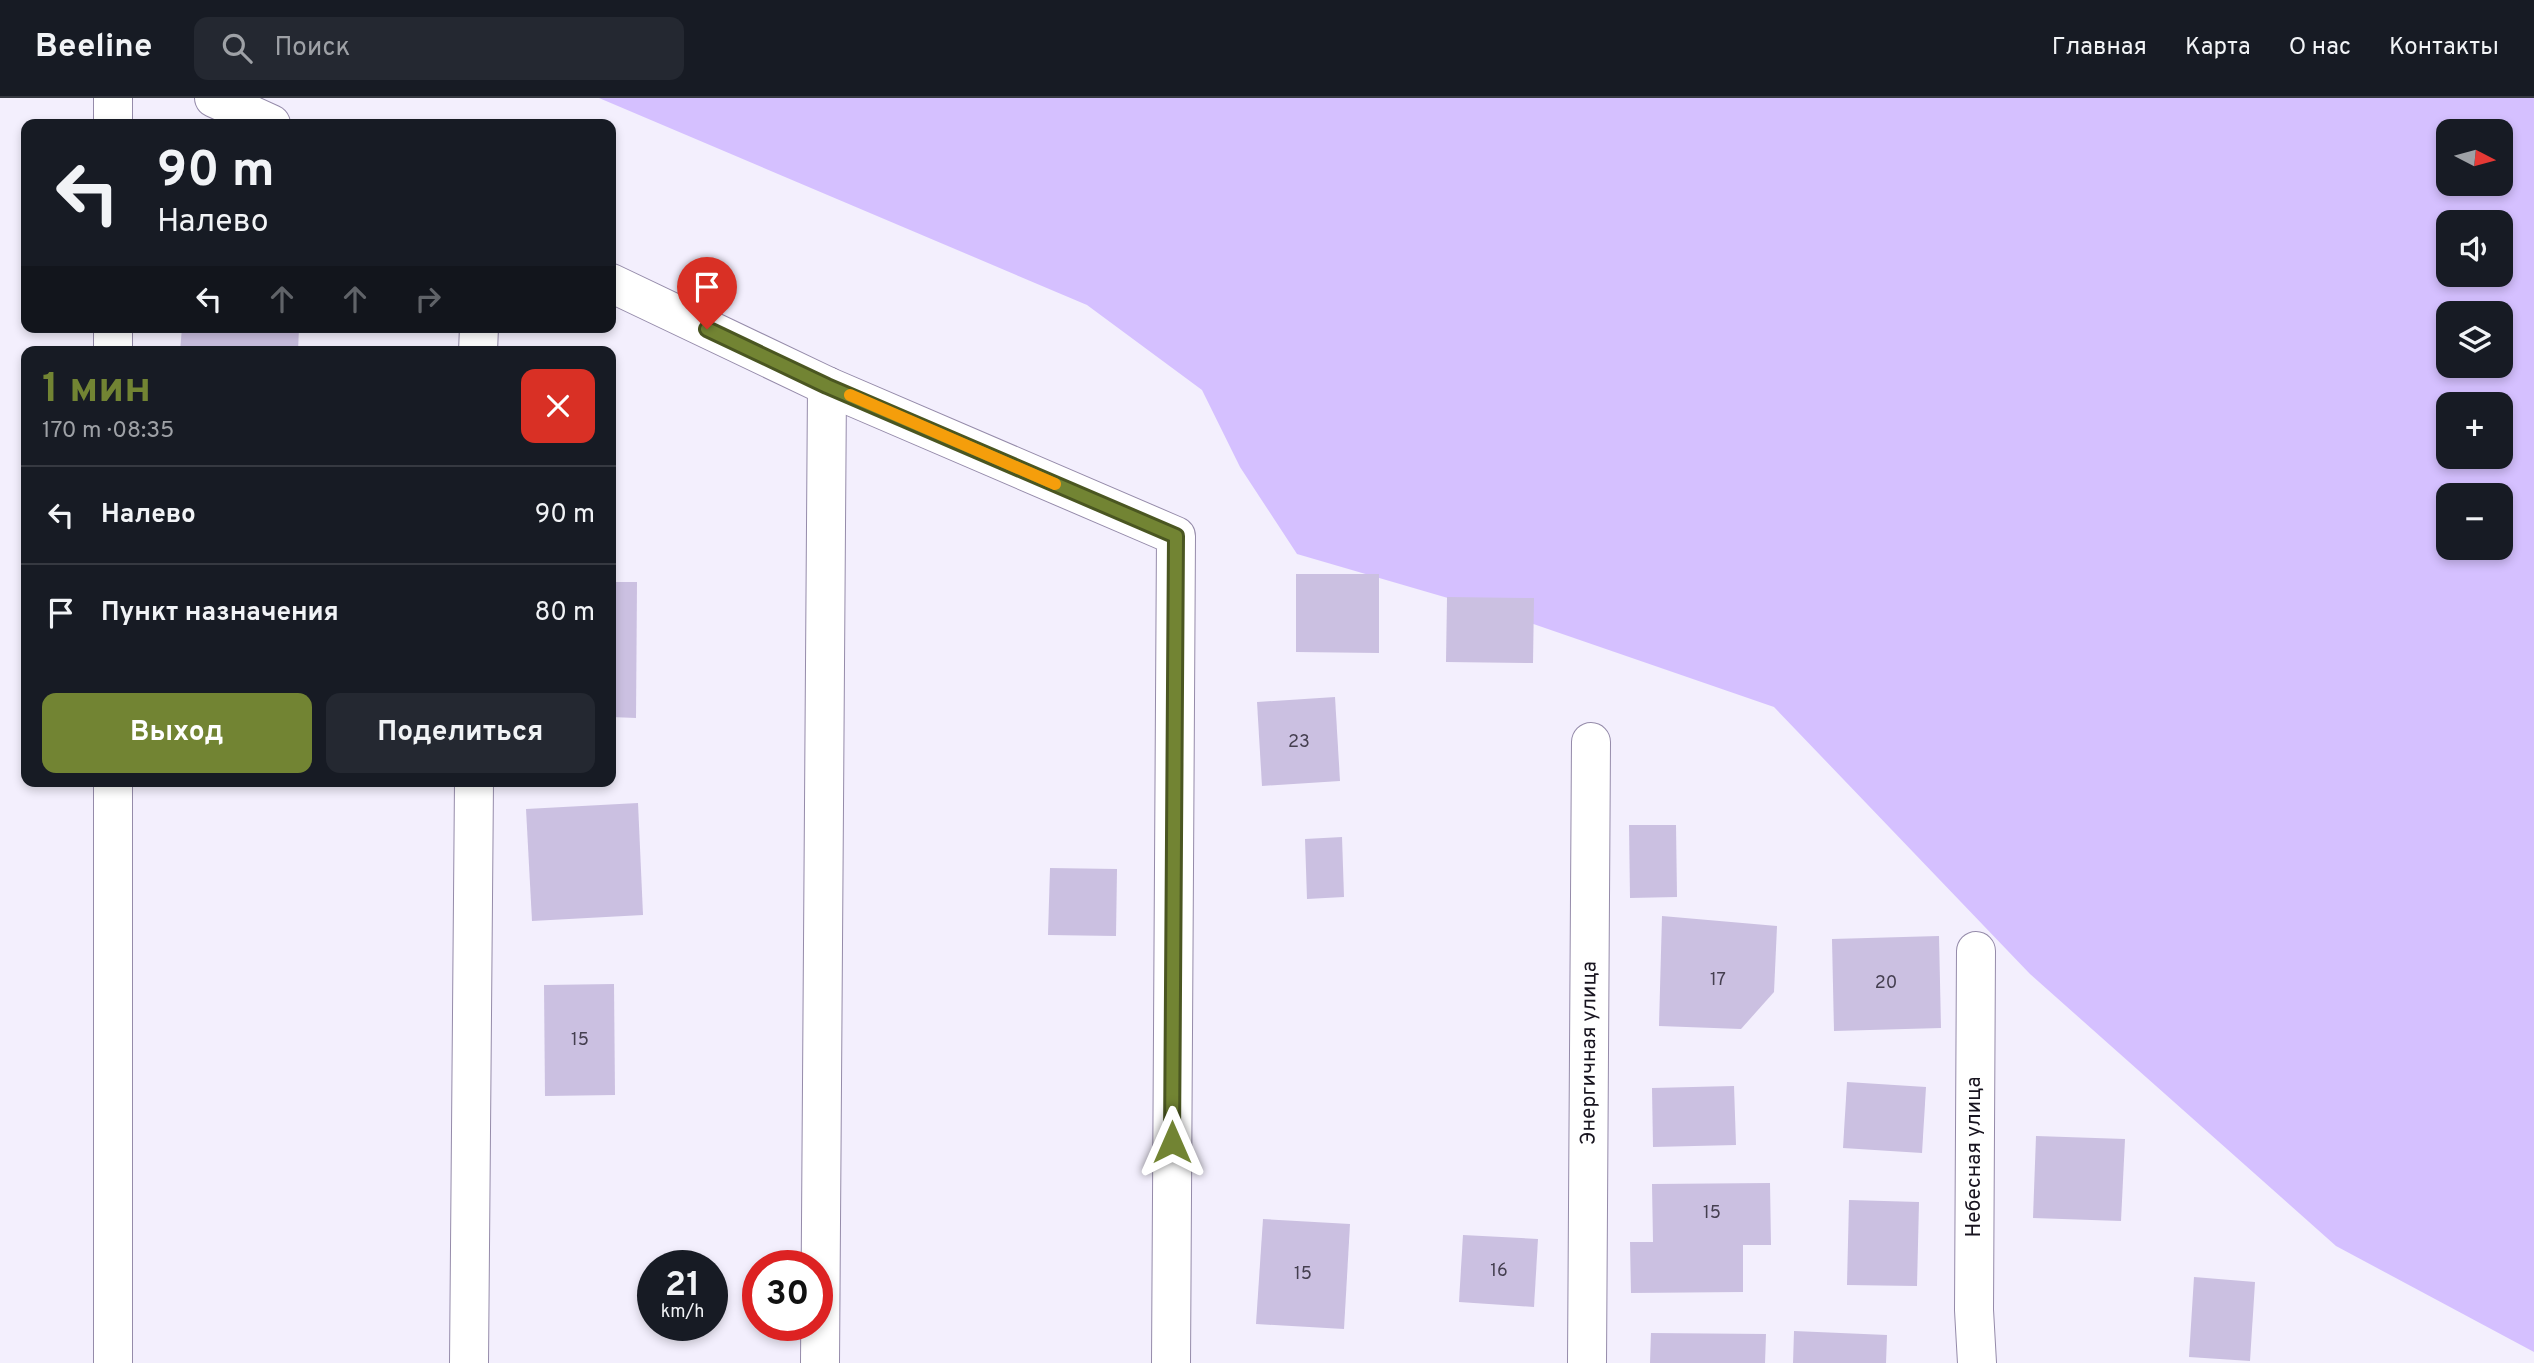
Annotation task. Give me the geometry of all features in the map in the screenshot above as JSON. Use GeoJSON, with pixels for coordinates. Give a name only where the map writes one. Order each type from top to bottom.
{"type":"FeatureCollection","features":[{"type":"Feature","properties":{"kind":"street"},"geometry":{"type":"LineString","coordinates":[[113,98],[113,119]]}},
{"type":"Feature","properties":{"kind":"street"},"geometry":{"type":"LineString","coordinates":[[214,98],[260,119]]}},
{"type":"Feature","properties":{"kind":"street"},"geometry":{"type":"LineString","coordinates":[[616,285],[827,386],[1176,536],[1171,1363]]}},
{"type":"Feature","properties":{"kind":"street"},"geometry":{"type":"LineString","coordinates":[[820,1363],[827,386]]}},
{"type":"Feature","properties":{"kind":"street","name":"Энергичная улица"},"geometry":{"type":"LineString","coordinates":[[1587,1363],[1591,742]]}},
{"type":"Feature","properties":{"kind":"street"},"geometry":{"type":"LineString","coordinates":[[113,787],[113,1363]]}},
{"type":"Feature","properties":{"kind":"street"},"geometry":{"type":"LineString","coordinates":[[469,1363],[474,787]]}},
{"type":"Feature","properties":{"kind":"street","name":"Небесная улица"},"geometry":{"type":"LineString","coordinates":[[1976,950],[1973,1310],[1977,1363]]}},
{"type":"Feature","properties":{"kind":"shaded area"},"geometry":{"type":"Polygon","coordinates":[[[599,98],[2534,98],[2534,1352],[2336,1246],[2030,974],[1774,707],[1513,617],[1297,554],[1240,467],[1202,390],[1087,305],[599,98]]]}},
{"type":"Feature","properties":{"kind":"building"},"geometry":{"type":"Polygon","coordinates":[[[182,333],[299,333],[298,346],[180,346],[182,333]]]}},
{"type":"Feature","properties":{"kind":"building"},"geometry":{"type":"Polygon","coordinates":[[[1296,574],[1379,574],[1379,653],[1296,652],[1296,574]]]}},
{"type":"Feature","properties":{"kind":"building"},"geometry":{"type":"Polygon","coordinates":[[[616,582],[637,582],[636,718],[616,717],[616,582]]]}},
{"type":"Feature","properties":{"kind":"building"},"geometry":{"type":"Polygon","coordinates":[[[1447,597],[1534,598],[1533,663],[1446,662],[1447,597]]]}},
{"type":"Feature","properties":{"kind":"building"},"geometry":{"type":"Polygon","coordinates":[[[1335,697],[1340,781],[1262,786],[1257,702],[1335,697]]]}},
{"type":"Feature","properties":{"kind":"building"},"geometry":{"type":"Polygon","coordinates":[[[638,803],[643,915],[532,921],[526,809],[638,803]]]}},
{"type":"Feature","properties":{"kind":"building"},"geometry":{"type":"Polygon","coordinates":[[[1629,825],[1676,825],[1677,897],[1630,898],[1629,825]]]}},
{"type":"Feature","properties":{"kind":"building"},"geometry":{"type":"Polygon","coordinates":[[[1342,837],[1344,897],[1307,899],[1305,839],[1342,837]]]}},
{"type":"Feature","properties":{"kind":"building"},"geometry":{"type":"Polygon","coordinates":[[[1050,868],[1117,869],[1116,936],[1048,935],[1050,868]]]}},
{"type":"Feature","properties":{"kind":"building"},"geometry":{"type":"Polygon","coordinates":[[[1662,916],[1777,926],[1774,992],[1741,1029],[1659,1026],[1662,916]]]}},
{"type":"Feature","properties":{"kind":"building"},"geometry":{"type":"Polygon","coordinates":[[[1939,936],[1941,1028],[1834,1031],[1832,939],[1939,936]]]}},
{"type":"Feature","properties":{"kind":"building"},"geometry":{"type":"Polygon","coordinates":[[[614,984],[615,1095],[545,1096],[544,985],[614,984]]]}},
{"type":"Feature","properties":{"kind":"building"},"geometry":{"type":"Polygon","coordinates":[[[1847,1082],[1926,1087],[1922,1153],[1843,1148],[1847,1082]]]}},
{"type":"Feature","properties":{"kind":"building"},"geometry":{"type":"Polygon","coordinates":[[[1734,1086],[1736,1145],[1653,1147],[1652,1088],[1734,1086]]]}},
{"type":"Feature","properties":{"kind":"building"},"geometry":{"type":"Polygon","coordinates":[[[2036,1136],[2125,1139],[2121,1221],[2033,1218],[2036,1136]]]}},
{"type":"Feature","properties":{"kind":"building"},"geometry":{"type":"Polygon","coordinates":[[[1770,1183],[1771,1245],[1743,1245],[1743,1292],[1631,1293],[1630,1242],[1653,1242],[1652,1184],[1770,1183]]]}},
{"type":"Feature","properties":{"kind":"building"},"geometry":{"type":"Polygon","coordinates":[[[1849,1200],[1919,1202],[1917,1286],[1847,1285],[1849,1200]]]}},
{"type":"Feature","properties":{"kind":"building"},"geometry":{"type":"Polygon","coordinates":[[[1263,1219],[1350,1224],[1344,1329],[1256,1324],[1263,1219]]]}},
{"type":"Feature","properties":{"kind":"building"},"geometry":{"type":"Polygon","coordinates":[[[1463,1235],[1538,1239],[1534,1307],[1459,1302],[1463,1235]]]}},
{"type":"Feature","properties":{"kind":"building"},"geometry":{"type":"Polygon","coordinates":[[[2194,1277],[2255,1282],[2250,1361],[2189,1357],[2194,1277]]]}},
{"type":"Feature","properties":{"kind":"building"},"geometry":{"type":"Polygon","coordinates":[[[1794,1331],[1887,1335],[1886,1363],[1793,1363],[1794,1331]]]}},
{"type":"Feature","properties":{"kind":"building"},"geometry":{"type":"Polygon","coordinates":[[[1651,1333],[1766,1334],[1765,1363],[1650,1363],[1651,1333]]]}},
{"type":"Feature","properties":{"kind":"slow traffic"},"geometry":{"type":"LineString","coordinates":[[850,395],[1055,484]]}},
{"type":"Feature","properties":{"kind":"route"},"geometry":{"type":"LineString","coordinates":[[707,329],[827,386],[1176,536],[1172,1142]]}}]}
